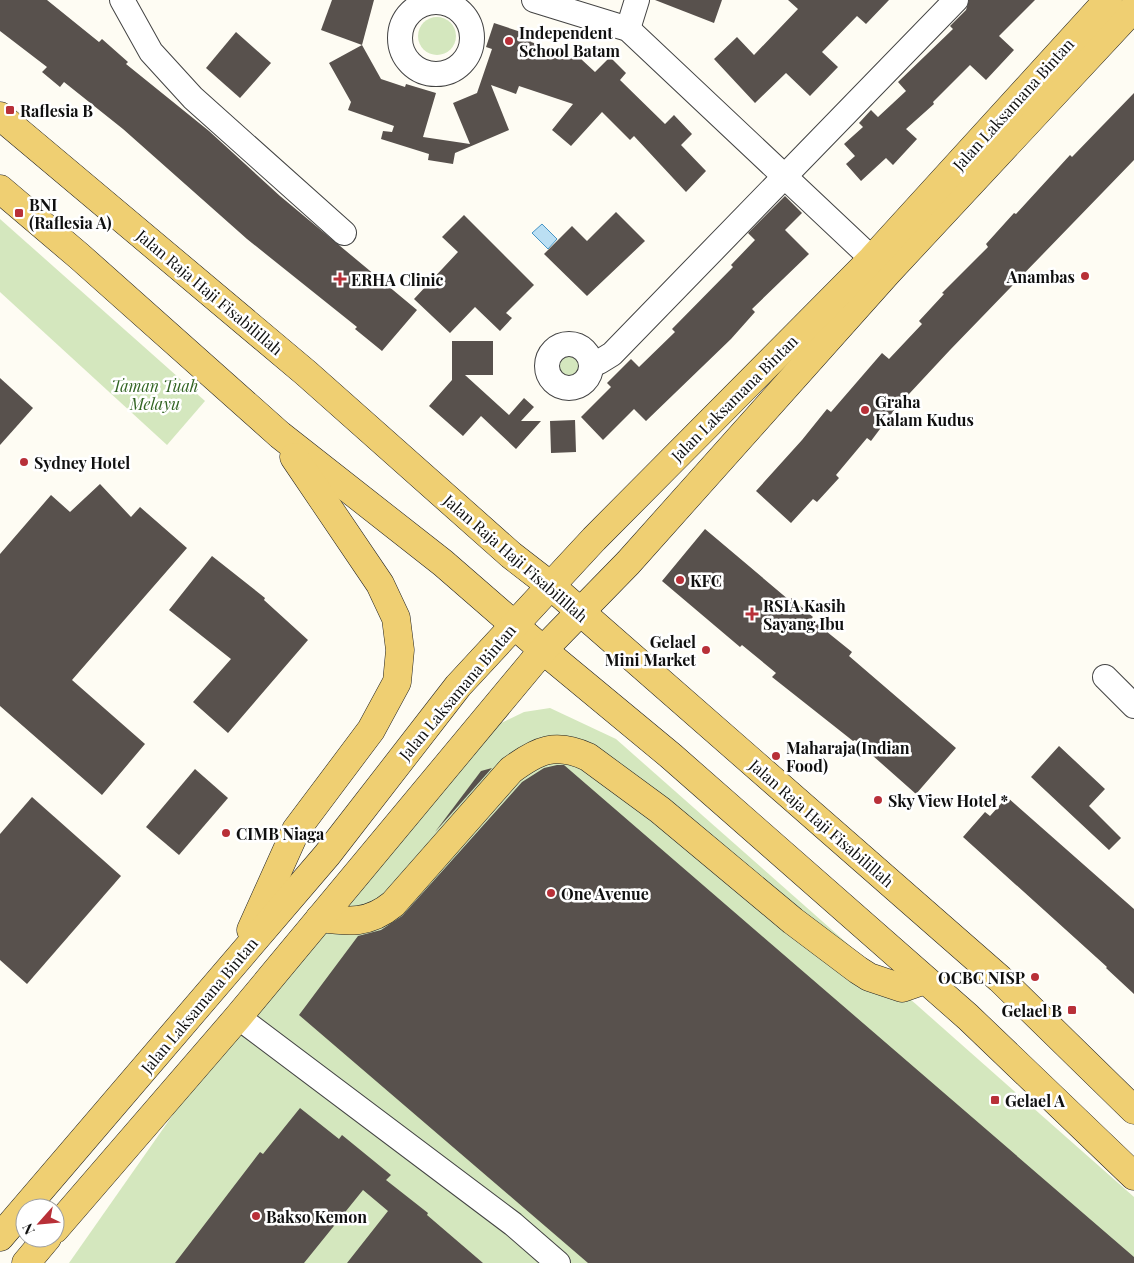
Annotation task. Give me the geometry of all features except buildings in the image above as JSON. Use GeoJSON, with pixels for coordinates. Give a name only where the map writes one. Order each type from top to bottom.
{"type":"FeatureCollection","features":[{"type":"Feature","properties":{"kind":"main road","name":"Jalan Laksamana Bintan"},"geometry":{"type":"LineString","coordinates":[[65,1217],[238,1017],[543,650],[580,614],[1108,0]]}},
{"type":"Feature","properties":{"kind":"main road","name":"Jalan Laksamana Bintan"},"geometry":{"type":"LineString","coordinates":[[0,1237],[326,855],[458,686],[513,624],[594,539],[880,266],[1134,8]]}},
{"type":"Feature","properties":{"kind":"main road","name":"Jalan Raja Haji Fisabilillah"},"geometry":{"type":"LineString","coordinates":[[0,116],[306,373],[511,555],[551,586],[580,614],[1000,979],[1134,1110]]}},
{"type":"Feature","properties":{"kind":"main road"},"geometry":{"type":"LineString","coordinates":[[0,189],[79,256],[280,435],[443,563],[543,650],[671,756],[968,1017],[1134,1176]]}},
{"type":"Feature","properties":{"kind":"main road"},"geometry":{"type":"LineString","coordinates":[[238,958],[296,830],[371,730],[397,682],[400,650],[396,618],[380,584],[280,435]]}},
{"type":"Feature","properties":{"kind":"main road"},"geometry":{"type":"LineString","coordinates":[[320,918],[348,922],[381,914],[393,904],[510,770],[531,755],[546,749],[575,751],[588,757],[660,810],[793,921],[869,977],[902,988],[925,980]]}},
{"type":"Feature","properties":{"kind":"main road"},"geometry":{"type":"LineString","coordinates":[[26,1263],[39,1248]]}},
{"type":"Feature","properties":{"kind":"street"},"geometry":{"type":"LineString","coordinates":[[122,0],[151,52],[193,98],[344,233]]}},
{"type":"Feature","properties":{"kind":"street"},"geometry":{"type":"LineString","coordinates":[[534,0],[628,29],[880,266]]}},
{"type":"Feature","properties":{"kind":"street"},"geometry":{"type":"LineString","coordinates":[[628,29],[637,0]]}},
{"type":"Feature","properties":{"kind":"street"},"geometry":{"type":"LineString","coordinates":[[591,362],[606,359],[612,354],[956,0]]}},
{"type":"Feature","properties":{"kind":"street"},"geometry":{"type":"LineString","coordinates":[[1105,677],[1134,706]]}},
{"type":"Feature","properties":{"kind":"street"},"geometry":{"type":"LineString","coordinates":[[238,1017],[505,1218],[558,1263]]}},
{"type":"Feature","properties":{"kind":"green space"},"geometry":{"type":"Polygon","coordinates":[[[437,17],[451,22],[456,36],[451,50],[437,55],[423,50],[418,36],[423,22],[437,17]]]}},
{"type":"Feature","properties":{"kind":"green space","name":"Taman Tuah Melayu"},"geometry":{"type":"Polygon","coordinates":[[[0,219],[205,401],[167,445],[0,292],[0,219]]]}},
{"type":"Feature","properties":{"kind":"green space"},"geometry":{"type":"Polygon","coordinates":[[[568,352],[577,355],[580,364],[577,373],[568,376],[559,373],[556,364],[559,355],[568,352]]]}},
{"type":"Feature","properties":{"kind":"green space","name":"One Avenue"},"geometry":{"type":"Polygon","coordinates":[[[550,708],[616,739],[1134,1197],[1134,1263],[69,1263],[240,1019],[455,745],[524,712],[550,708]]]}},
{"type":"Feature","properties":{"kind":"water"},"geometry":{"type":"Polygon","coordinates":[[[542,224],[557,239],[548,249],[532,233],[542,224]]]}},
{"type":"Feature","properties":{"kind":"place","name":"Independent School Batam"},"geometry":{"type":"Point","coordinates":[509,41]}},
{"type":"Feature","properties":{"kind":"place","name":"Raflesia B"},"geometry":{"type":"Point","coordinates":[10,110]}},
{"type":"Feature","properties":{"kind":"place","name":"BNI (Raflesia A)"},"geometry":{"type":"Point","coordinates":[19,213]}},
{"type":"Feature","properties":{"kind":"place","name":"Anambas"},"geometry":{"type":"Point","coordinates":[1085,276]}},
{"type":"Feature","properties":{"kind":"place","name":"ERHA Clinic"},"geometry":{"type":"Point","coordinates":[340,279]}},
{"type":"Feature","properties":{"kind":"place","name":"Graha Kalam Kudus"},"geometry":{"type":"Point","coordinates":[865,410]}},
{"type":"Feature","properties":{"kind":"place","name":"Sydney Hotel"},"geometry":{"type":"Point","coordinates":[24,462]}},
{"type":"Feature","properties":{"kind":"place","name":"KFC"},"geometry":{"type":"Point","coordinates":[680,580]}},
{"type":"Feature","properties":{"kind":"place","name":"RSIA Kasih Sayang Ibu"},"geometry":{"type":"Point","coordinates":[752,614]}},
{"type":"Feature","properties":{"kind":"place","name":"Gelael Mini Market"},"geometry":{"type":"Point","coordinates":[706,650]}},
{"type":"Feature","properties":{"kind":"place","name":"Maharaja(Indian Food)"},"geometry":{"type":"Point","coordinates":[776,756]}},
{"type":"Feature","properties":{"kind":"place","name":"Sky View Hotel *"},"geometry":{"type":"Point","coordinates":[878,800]}},
{"type":"Feature","properties":{"kind":"place","name":"CIMB Niaga"},"geometry":{"type":"Point","coordinates":[226,833]}},
{"type":"Feature","properties":{"kind":"place","name":"One Avenue"},"geometry":{"type":"Point","coordinates":[551,893]}},
{"type":"Feature","properties":{"kind":"place","name":"OCBC NISP"},"geometry":{"type":"Point","coordinates":[1035,977]}},
{"type":"Feature","properties":{"kind":"place","name":"Gelael B"},"geometry":{"type":"Point","coordinates":[1072,1010]}},
{"type":"Feature","properties":{"kind":"place","name":"Gelael A"},"geometry":{"type":"Point","coordinates":[995,1100]}},
{"type":"Feature","properties":{"kind":"place","name":"Bakso Kemon"},"geometry":{"type":"Point","coordinates":[256,1216]}}]}
